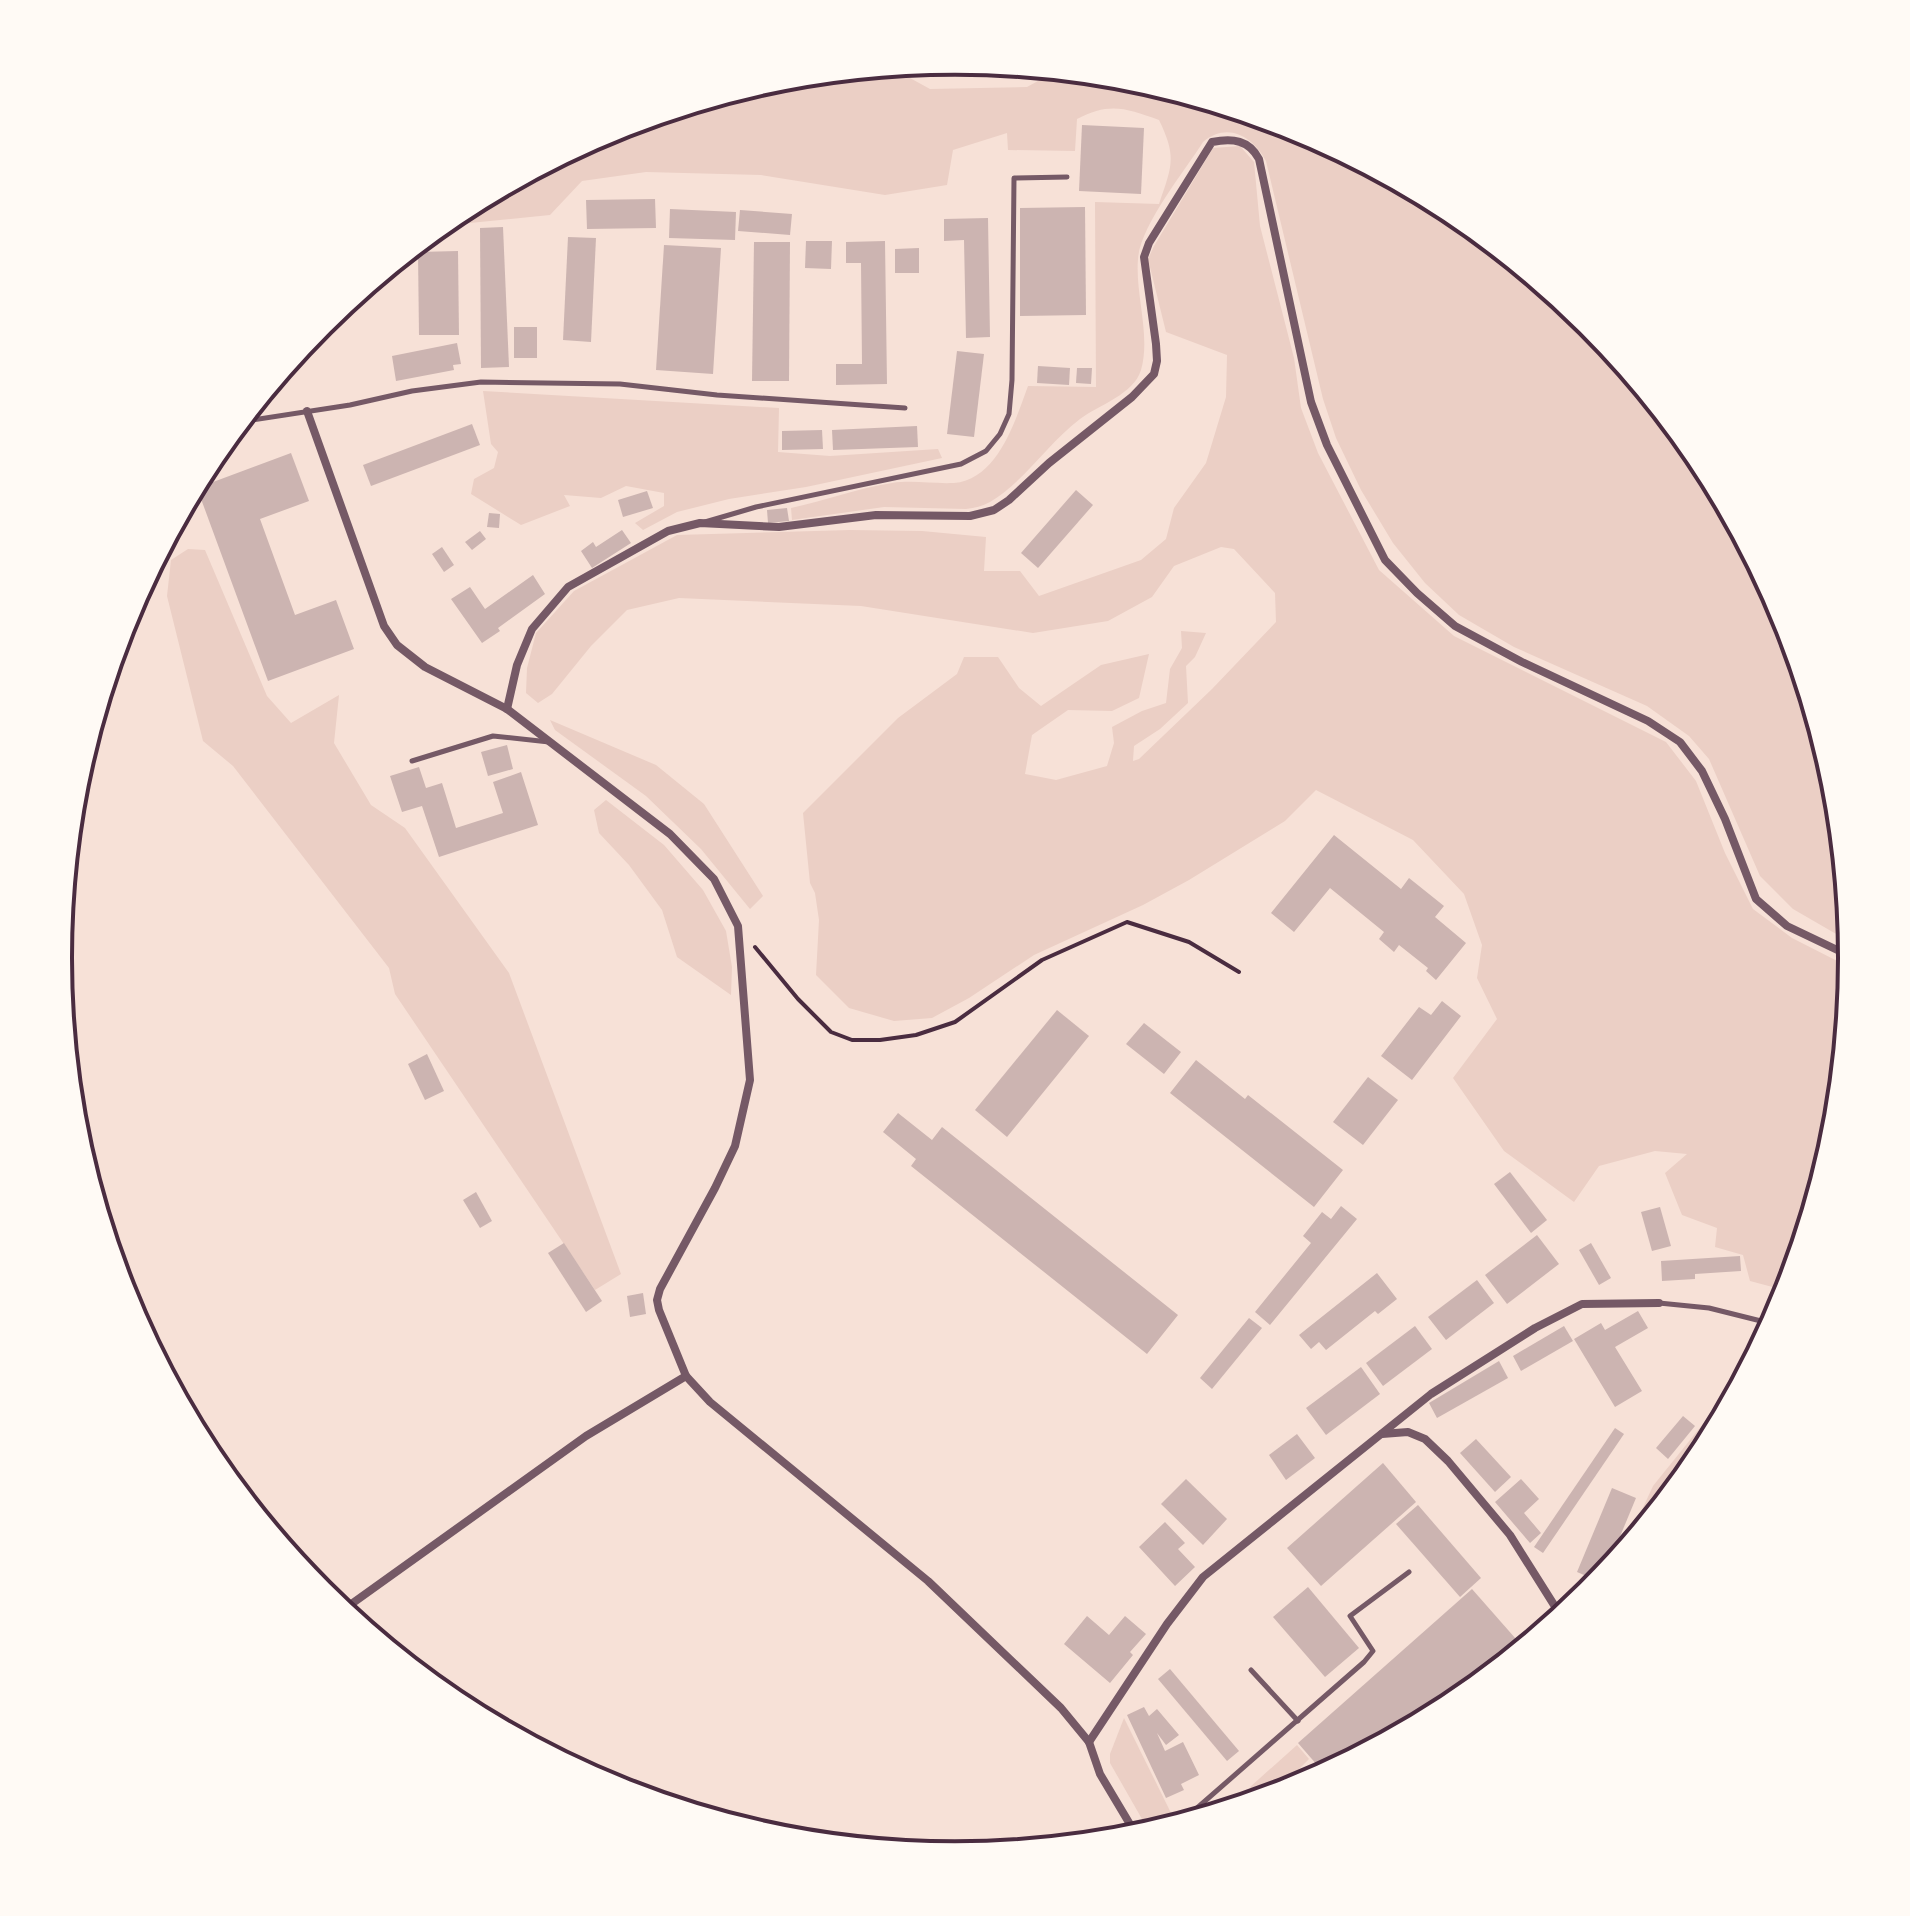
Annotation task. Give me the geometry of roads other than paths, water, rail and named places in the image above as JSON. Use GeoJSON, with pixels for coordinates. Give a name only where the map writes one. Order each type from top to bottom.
{"type":"FeatureCollection","features":[{"type":"Feature","properties":{"kind":"street"},"geometry":{"type":"LineString","coordinates":[[507,709],[517,665],[532,629],[568,587],[668,531],[700,523],[779,527],[876,515],[970,516],[994,510],[1009,500],[1049,463],[1132,397],[1154,374],[1156,344],[1144,257],[1149,243],[1212,142],[1242,141],[1253,148],[1259,159],[1311,402],[1327,445],[1385,560],[1455,626],[1522,662],[1648,721],[1680,742],[1702,771],[1725,819],[1756,899],[1787,926],[1838,950]]}},
{"type":"Feature","properties":{"kind":"street"},"geometry":{"type":"LineString","coordinates":[[307,411],[384,626],[397,645],[425,667],[507,709],[670,834],[714,879],[738,926],[750,1080],[735,1146],[657,1300],[686,1376],[710,1402],[928,1581],[1061,1708],[1089,1742],[1100,1774],[1129,1823]]}},
{"type":"Feature","properties":{"kind":"street"},"geometry":{"type":"LineString","coordinates":[[1089,1742],[1167,1624],[1203,1577],[1431,1394],[1555,1315],[1582,1304],[1659,1303]]}},
{"type":"Feature","properties":{"kind":"street"},"geometry":{"type":"LineString","coordinates":[[353,1603],[573,1445],[686,1376]]}},
{"type":"Feature","properties":{"kind":"street"},"geometry":{"type":"LineString","coordinates":[[1381,1434],[1408,1432],[1425,1439],[1448,1461],[1510,1535],[1554,1605]]}},
{"type":"Feature","properties":{"kind":"lane"},"geometry":{"type":"LineString","coordinates":[[700,523],[756,507],[961,464],[986,451],[1000,434],[1009,414],[1014,178],[1067,177]]}},
{"type":"Feature","properties":{"kind":"lane"},"geometry":{"type":"LineString","coordinates":[[254,420],[412,391],[481,382],[620,384],[717,395],[905,408]]}},
{"type":"Feature","properties":{"kind":"lane"},"geometry":{"type":"LineString","coordinates":[[412,761],[493,736],[550,742]]}},
{"type":"Feature","properties":{"kind":"lane"},"geometry":{"type":"LineString","coordinates":[[1659,1303],[1709,1308],[1760,1321]]}},
{"type":"Feature","properties":{"kind":"lane"},"geometry":{"type":"LineString","coordinates":[[1199,1806],[1373,1651],[1350,1616],[1409,1572]]}},
{"type":"Feature","properties":{"kind":"lane"},"geometry":{"type":"LineString","coordinates":[[1251,1670],[1298,1721]]}}]}
